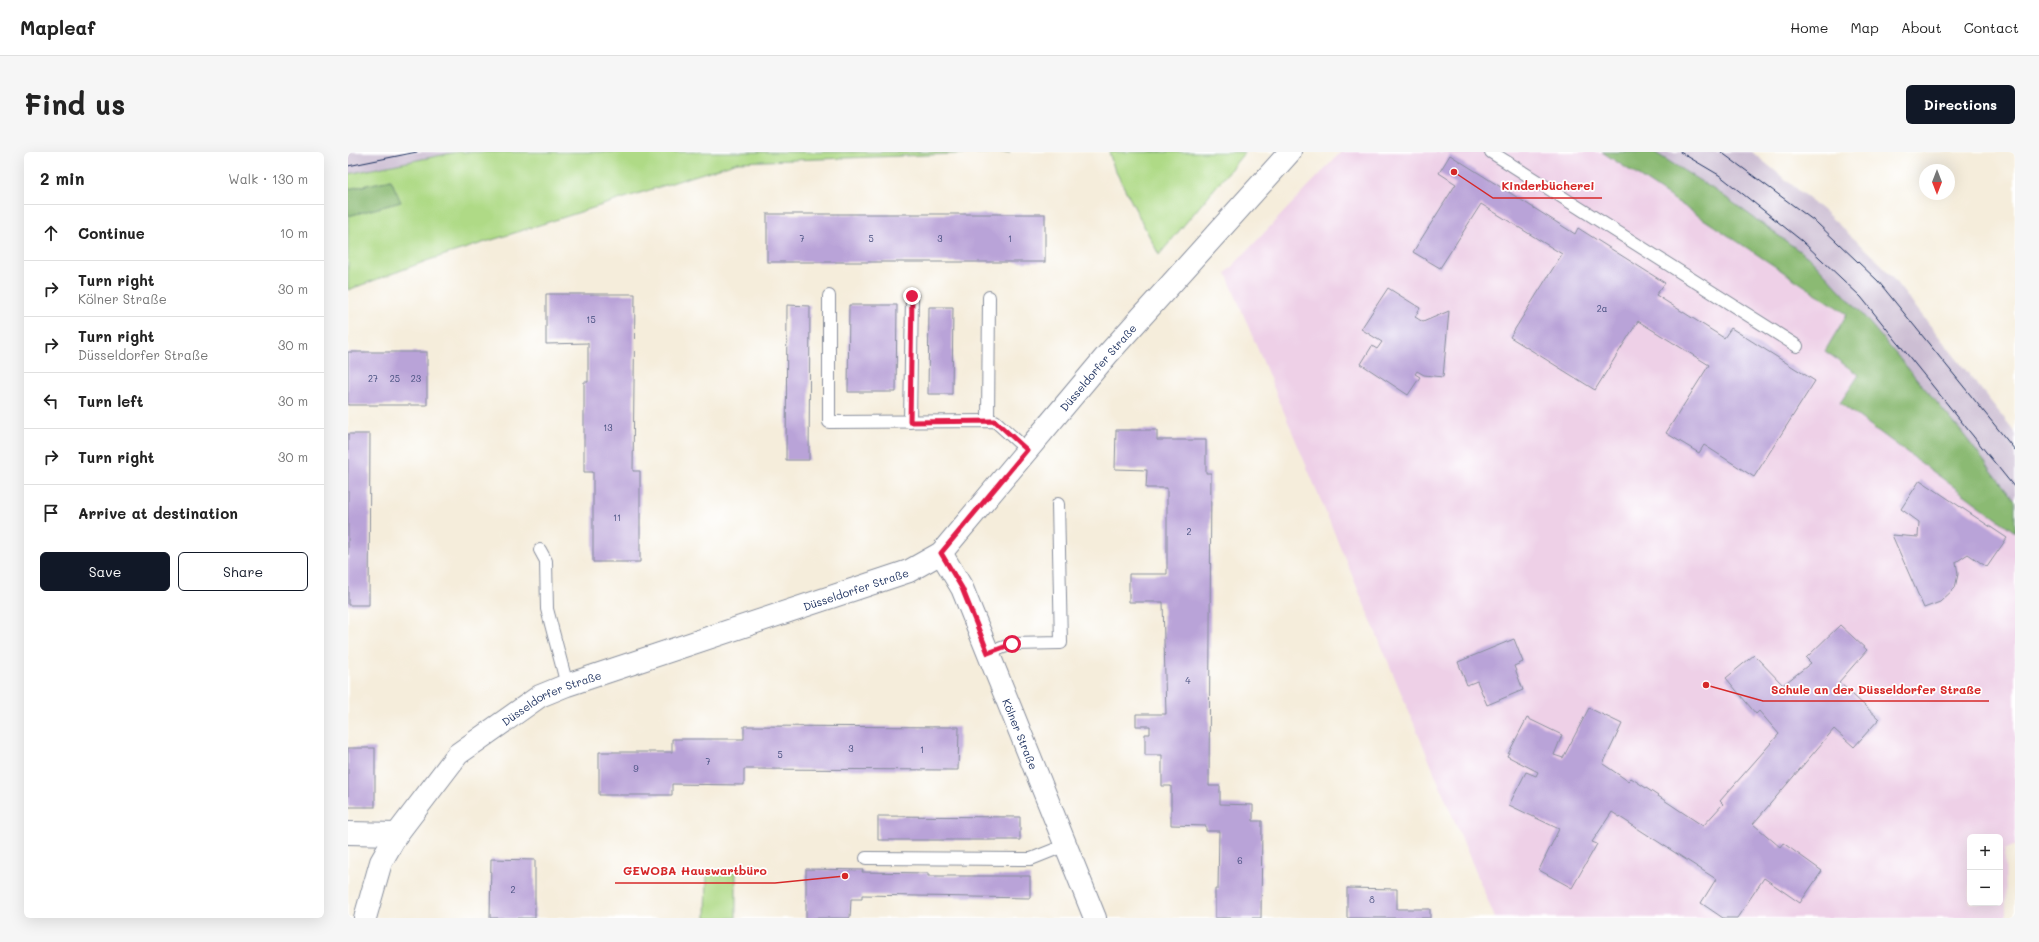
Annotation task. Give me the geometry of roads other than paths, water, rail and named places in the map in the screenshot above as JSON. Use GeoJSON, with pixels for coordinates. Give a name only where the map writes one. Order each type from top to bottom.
{"type":"FeatureCollection","features":[{"type":"Feature","properties":{"kind":"street","name":"Düsseldorfer Straße"},"geometry":{"type":"LineString","coordinates":[[365,918],[381,862],[397,834],[458,754],[512,714],[540,696],[567,685],[909,571],[941,553],[1107,355],[1290,152]]}},
{"type":"Feature","properties":{"kind":"street","name":"Kölner Straße"},"geometry":{"type":"LineString","coordinates":[[941,553],[962,588],[1095,918]]}},
{"type":"Feature","properties":{"kind":"street"},"geometry":{"type":"LineString","coordinates":[[348,833],[397,834]]}},
{"type":"Feature","properties":{"kind":"lane"},"geometry":{"type":"LineString","coordinates":[[1491,152],[1797,346]]}},
{"type":"Feature","properties":{"kind":"lane"},"geometry":{"type":"LineString","coordinates":[[829,296],[829,422],[995,421],[1027,450]]}},
{"type":"Feature","properties":{"kind":"lane"},"geometry":{"type":"LineString","coordinates":[[910,422],[912,296]]}},
{"type":"Feature","properties":{"kind":"lane"},"geometry":{"type":"LineString","coordinates":[[988,421],[989,297]]}},
{"type":"Feature","properties":{"kind":"lane"},"geometry":{"type":"LineString","coordinates":[[988,653],[1012,644],[1061,643],[1058,504]]}},
{"type":"Feature","properties":{"kind":"lane"},"geometry":{"type":"LineString","coordinates":[[540,550],[546,561],[547,609],[567,685]]}},
{"type":"Feature","properties":{"kind":"lane"},"geometry":{"type":"LineString","coordinates":[[866,858],[1031,859],[1066,845]]}},
{"type":"Feature","properties":{"kind":"tram line"},"geometry":{"type":"LineString","coordinates":[[348,166],[417,152]]}},
{"type":"Feature","properties":{"kind":"tram line"},"geometry":{"type":"LineString","coordinates":[[1680,152],[1719,175],[1802,241],[1861,297],[2015,488]]}},
{"type":"Feature","properties":{"kind":"tram line"},"geometry":{"type":"LineString","coordinates":[[1721,152],[1817,223],[1878,281],[2015,450]]}},
{"type":"Feature","properties":{"kind":"place","name":"Kinderbücherei"},"geometry":{"type":"Point","coordinates":[1454,172]}},
{"type":"Feature","properties":{"kind":"place","name":"Schule an der Düsseldorfer Straße"},"geometry":{"type":"Point","coordinates":[1706,685]}},
{"type":"Feature","properties":{"kind":"place","name":"GEWOBA Hauswartbüro"},"geometry":{"type":"Point","coordinates":[845,876]}}]}
